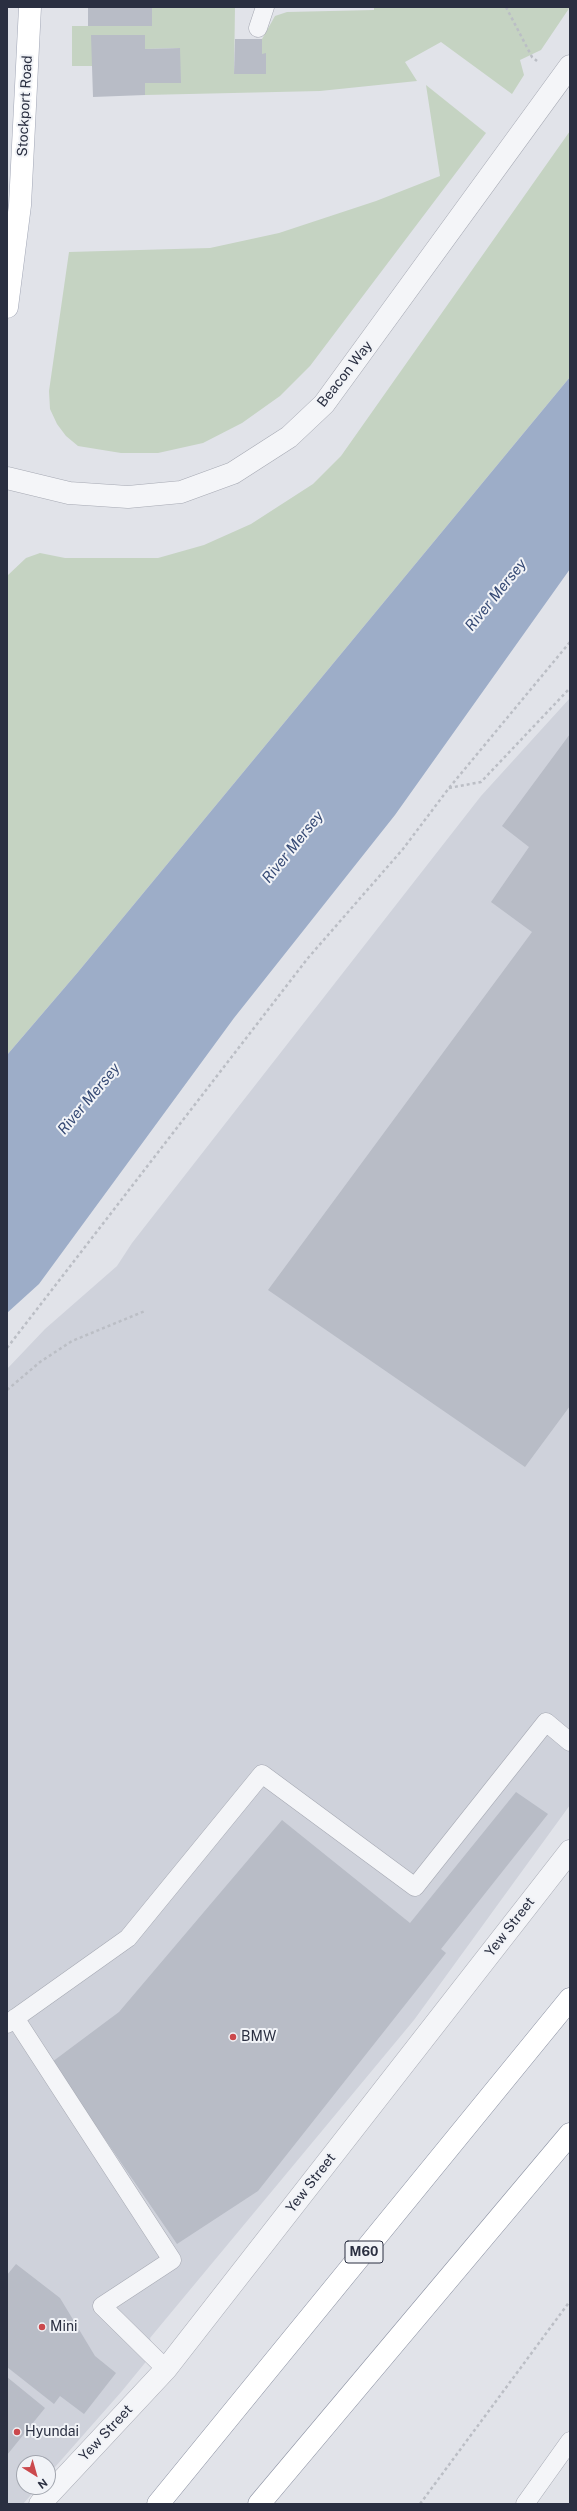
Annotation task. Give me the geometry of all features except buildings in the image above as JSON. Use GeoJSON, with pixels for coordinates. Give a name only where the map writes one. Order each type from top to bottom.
{"type":"FeatureCollection","features":[{"type":"Feature","properties":{"kind":"main road","name":"Stockport Road"},"geometry":{"type":"LineString","coordinates":[[7,307],[30,7]]}},
{"type":"Feature","properties":{"kind":"main road","name":"M60"},"geometry":{"type":"LineString","coordinates":[[158,2504],[570,1999]]}},
{"type":"Feature","properties":{"kind":"main road"},"geometry":{"type":"LineString","coordinates":[[259,2504],[570,2134]]}},
{"type":"Feature","properties":{"kind":"street","name":"Beacon Way"},"geometry":{"type":"LineString","coordinates":[[7,478],[69,493],[128,497],[173,492],[233,473],[268,452],[289,437],[324,404],[565,73]]}},
{"type":"Feature","properties":{"kind":"street","name":"Yew Street"},"geometry":{"type":"LineString","coordinates":[[40,2504],[166,2369],[570,1851]]}},
{"type":"Feature","properties":{"kind":"lane"},"geometry":{"type":"LineString","coordinates":[[258,28],[265,7]]}},
{"type":"Feature","properties":{"kind":"lane"},"geometry":{"type":"LineString","coordinates":[[166,2369],[102,2306],[172,2260],[11,2021],[128,1938],[262,1774],[415,1887],[546,1722],[570,1742]]}},
{"type":"Feature","properties":{"kind":"lane"},"geometry":{"type":"LineString","coordinates":[[525,2504],[570,2441]]}},
{"type":"Feature","properties":{"kind":"path"},"geometry":{"type":"LineString","coordinates":[[506,7],[532,57],[565,73]]}},
{"type":"Feature","properties":{"kind":"path"},"geometry":{"type":"LineString","coordinates":[[7,1348],[308,958],[402,848],[449,788],[570,642]]}},
{"type":"Feature","properties":{"kind":"path"},"geometry":{"type":"LineString","coordinates":[[449,788],[481,782],[570,688]]}},
{"type":"Feature","properties":{"kind":"path"},"geometry":{"type":"LineString","coordinates":[[7,1390],[40,1362],[72,1341],[145,1311]]}},
{"type":"Feature","properties":{"kind":"path"},"geometry":{"type":"LineString","coordinates":[[420,2504],[570,2300]]}},
{"type":"Feature","properties":{"kind":"shaded area"},"geometry":{"type":"Polygon","coordinates":[[[570,698],[570,1805],[414,2020],[150,2338],[152,2344],[149,2358],[122,2391],[56,2466],[56,2455],[16,2455],[16,2495],[31,2495],[23,2504],[7,2504],[7,1369],[45,1329],[117,1266],[132,1243],[481,796],[570,698]]]}},
{"type":"Feature","properties":{"kind":"green space"},"geometry":{"type":"Polygon","coordinates":[[[152,7],[235,7],[234,74],[266,74],[266,54],[262,54],[262,39],[275,16],[287,12],[374,10],[374,7],[570,7],[541,50],[520,60],[524,75],[512,94],[441,42],[405,62],[417,81],[320,91],[145,95],[145,83],[180,48],[145,49],[144,35],[92,35],[93,66],[72,66],[72,26],[152,26],[152,7]]]}},
{"type":"Feature","properties":{"kind":"green space"},"geometry":{"type":"Polygon","coordinates":[[[426,85],[486,133],[310,366],[280,396],[242,423],[203,443],[158,453],[121,453],[78,446],[66,436],[57,424],[50,409],[49,391],[69,252],[210,248],[279,233],[376,201],[440,176],[426,85]]]}},
{"type":"Feature","properties":{"kind":"green space"},"geometry":{"type":"Polygon","coordinates":[[[570,131],[570,377],[78,972],[7,1055],[7,576],[26,558],[40,553],[65,558],[158,558],[204,545],[251,524],[313,484],[341,456],[570,131]]]}},
{"type":"Feature","properties":{"kind":"water","name":"River Mersey"},"geometry":{"type":"Polygon","coordinates":[[[570,377],[570,569],[395,815],[234,1018],[39,1284],[7,1313],[7,1055],[78,972],[570,377]]]}},
{"type":"Feature","properties":{"kind":"place","name":"BMW"},"geometry":{"type":"Point","coordinates":[233,2037]}},
{"type":"Feature","properties":{"kind":"place","name":"Mini"},"geometry":{"type":"Point","coordinates":[42,2327]}},
{"type":"Feature","properties":{"kind":"place","name":"Hyundai"},"geometry":{"type":"Point","coordinates":[17,2432]}}]}
